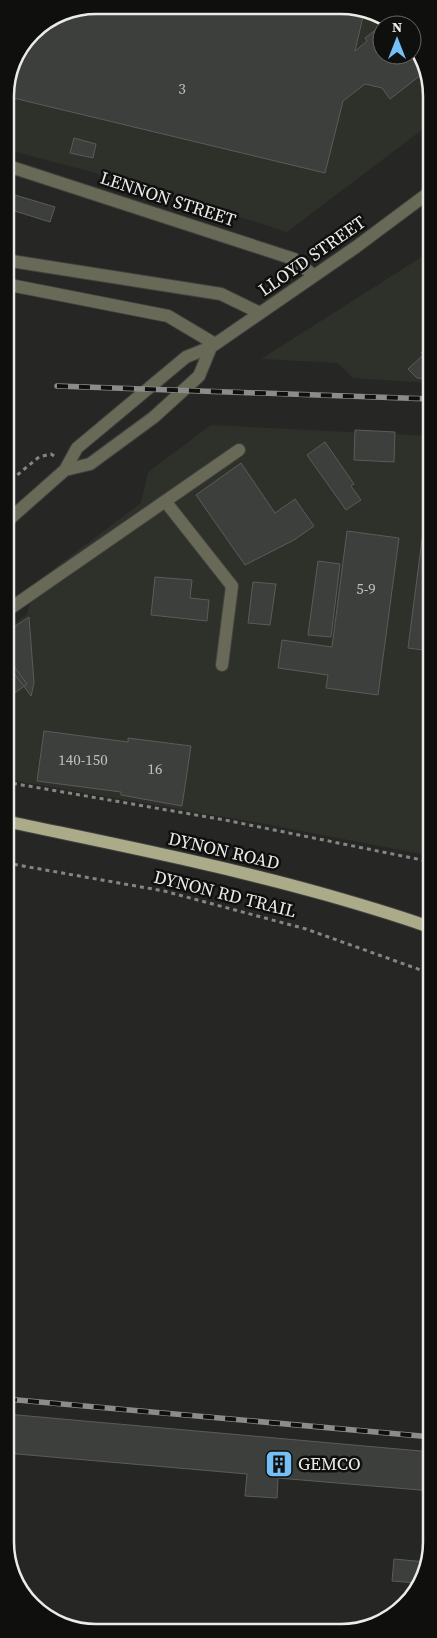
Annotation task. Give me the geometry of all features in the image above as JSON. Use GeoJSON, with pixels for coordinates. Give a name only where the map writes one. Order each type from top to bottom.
{"type":"FeatureCollection","features":[{"type":"Feature","properties":{"kind":"main road","name":"DYNON ROAD"},"geometry":{"type":"LineString","coordinates":[[14,823],[250,874],[348,901],[423,925]]}},
{"type":"Feature","properties":{"kind":"street","name":"LENNON STREET"},"geometry":{"type":"LineString","coordinates":[[14,168],[294,259],[314,276]]}},
{"type":"Feature","properties":{"kind":"street","name":"LLOYD STREET"},"geometry":{"type":"LineString","coordinates":[[66,470],[77,448],[186,357],[213,346],[423,197]]}},
{"type":"Feature","properties":{"kind":"street"},"geometry":{"type":"LineString","coordinates":[[14,261],[221,294],[260,313]]}},
{"type":"Feature","properties":{"kind":"street"},"geometry":{"type":"LineString","coordinates":[[14,286],[168,316],[213,346]]}},
{"type":"Feature","properties":{"kind":"street","name":"LLOYD STREET"},"geometry":{"type":"LineString","coordinates":[[14,514],[66,470],[90,464],[154,417],[199,376],[213,346]]}},
{"type":"Feature","properties":{"kind":"street"},"geometry":{"type":"LineString","coordinates":[[14,606],[239,450]]}},
{"type":"Feature","properties":{"kind":"street"},"geometry":{"type":"LineString","coordinates":[[165,501],[232,586],[222,665]]}},
{"type":"Feature","properties":{"kind":"path"},"geometry":{"type":"LineString","coordinates":[[14,478],[39,457]]}},
{"type":"Feature","properties":{"kind":"path"},"geometry":{"type":"LineString","coordinates":[[14,783],[224,820],[423,860]]}},
{"type":"Feature","properties":{"kind":"path","name":"DYNON RD TRAIL"},"geometry":{"type":"LineString","coordinates":[[14,864],[164,891],[306,929],[423,971]]}},
{"type":"Feature","properties":{"kind":"shaded area"},"geometry":{"type":"Polygon","coordinates":[[[341,14],[357,15],[372,20],[372,65],[417,65],[423,85],[423,129],[287,232],[122,180],[14,151],[14,90],[22,59],[42,34],[69,18],[80,15],[341,14]]]}},
{"type":"Feature","properties":{"kind":"shaded area"},"geometry":{"type":"Polygon","coordinates":[[[423,256],[423,382],[353,378],[338,363],[261,359],[423,256]]]}},
{"type":"Feature","properties":{"kind":"shaded area"},"geometry":{"type":"Polygon","coordinates":[[[211,425],[423,436],[423,854],[265,824],[14,781],[14,623],[27,614],[36,582],[141,503],[148,472],[211,425]]]}},
{"type":"Feature","properties":{"kind":"building"},"geometry":{"type":"Polygon","coordinates":[[[80,15],[357,15],[363,17],[355,51],[367,41],[365,38],[372,33],[372,65],[417,65],[420,75],[390,99],[382,88],[365,84],[343,101],[325,173],[14,98],[14,90],[22,59],[31,46],[42,34],[55,25],[80,15]]]}},
{"type":"Feature","properties":{"kind":"building"},"geometry":{"type":"Polygon","coordinates":[[[74,138],[96,144],[93,158],[70,153],[74,138]]]}},
{"type":"Feature","properties":{"kind":"building"},"geometry":{"type":"Polygon","coordinates":[[[14,195],[55,207],[50,222],[14,211],[14,195]]]}},
{"type":"Feature","properties":{"kind":"building"},"geometry":{"type":"Polygon","coordinates":[[[423,355],[423,378],[417,378],[408,369],[423,355]]]}},
{"type":"Feature","properties":{"kind":"building"},"geometry":{"type":"Polygon","coordinates":[[[355,430],[395,432],[394,462],[354,460],[355,430]]]}},
{"type":"Feature","properties":{"kind":"building"},"geometry":{"type":"Polygon","coordinates":[[[325,442],[354,484],[351,486],[361,500],[346,510],[307,455],[325,442]]]}},
{"type":"Feature","properties":{"kind":"building"},"geometry":{"type":"Polygon","coordinates":[[[241,463],[275,513],[295,499],[314,526],[294,540],[245,565],[196,495],[241,463]]]}},
{"type":"Feature","properties":{"kind":"building"},"geometry":{"type":"Polygon","coordinates":[[[347,531],[399,538],[378,695],[326,688],[328,675],[278,668],[282,640],[332,647],[347,531]]]}},
{"type":"Feature","properties":{"kind":"building"},"geometry":{"type":"Polygon","coordinates":[[[423,532],[423,650],[408,648],[423,532]]]}},
{"type":"Feature","properties":{"kind":"building"},"geometry":{"type":"Polygon","coordinates":[[[318,561],[340,564],[331,637],[308,635],[318,561]]]}},
{"type":"Feature","properties":{"kind":"building"},"geometry":{"type":"Polygon","coordinates":[[[155,577],[192,580],[190,598],[209,600],[207,621],[151,615],[155,577]]]}},
{"type":"Feature","properties":{"kind":"building"},"geometry":{"type":"Polygon","coordinates":[[[253,582],[276,584],[270,625],[248,623],[253,582]]]}},
{"type":"Feature","properties":{"kind":"building"},"geometry":{"type":"Polygon","coordinates":[[[29,617],[34,683],[31,696],[14,673],[14,627],[29,617]]]}},
{"type":"Feature","properties":{"kind":"building"},"geometry":{"type":"Polygon","coordinates":[[[14,666],[27,684],[14,693],[14,666]]]}},
{"type":"Feature","properties":{"kind":"building"},"geometry":{"type":"Polygon","coordinates":[[[44,731],[128,742],[128,738],[191,746],[182,806],[121,795],[121,792],[37,781],[44,731]]]}},
{"type":"Feature","properties":{"kind":"building","name":"GEMCO"},"geometry":{"type":"Polygon","coordinates":[[[14,1415],[423,1451],[423,1490],[278,1478],[277,1498],[245,1496],[247,1474],[14,1454],[14,1415]]]}},
{"type":"Feature","properties":{"kind":"building"},"geometry":{"type":"Polygon","coordinates":[[[394,1559],[420,1561],[413,1583],[392,1581],[394,1559]]]}},
{"type":"Feature","properties":{"kind":"railway"},"geometry":{"type":"LineString","coordinates":[[57,386],[423,399]]}},
{"type":"Feature","properties":{"kind":"railway"},"geometry":{"type":"LineString","coordinates":[[14,1400],[423,1436]]}},
{"type":"Feature","properties":{"kind":"place","name":"GEMCO"},"geometry":{"type":"Point","coordinates":[279,1464]}}]}
